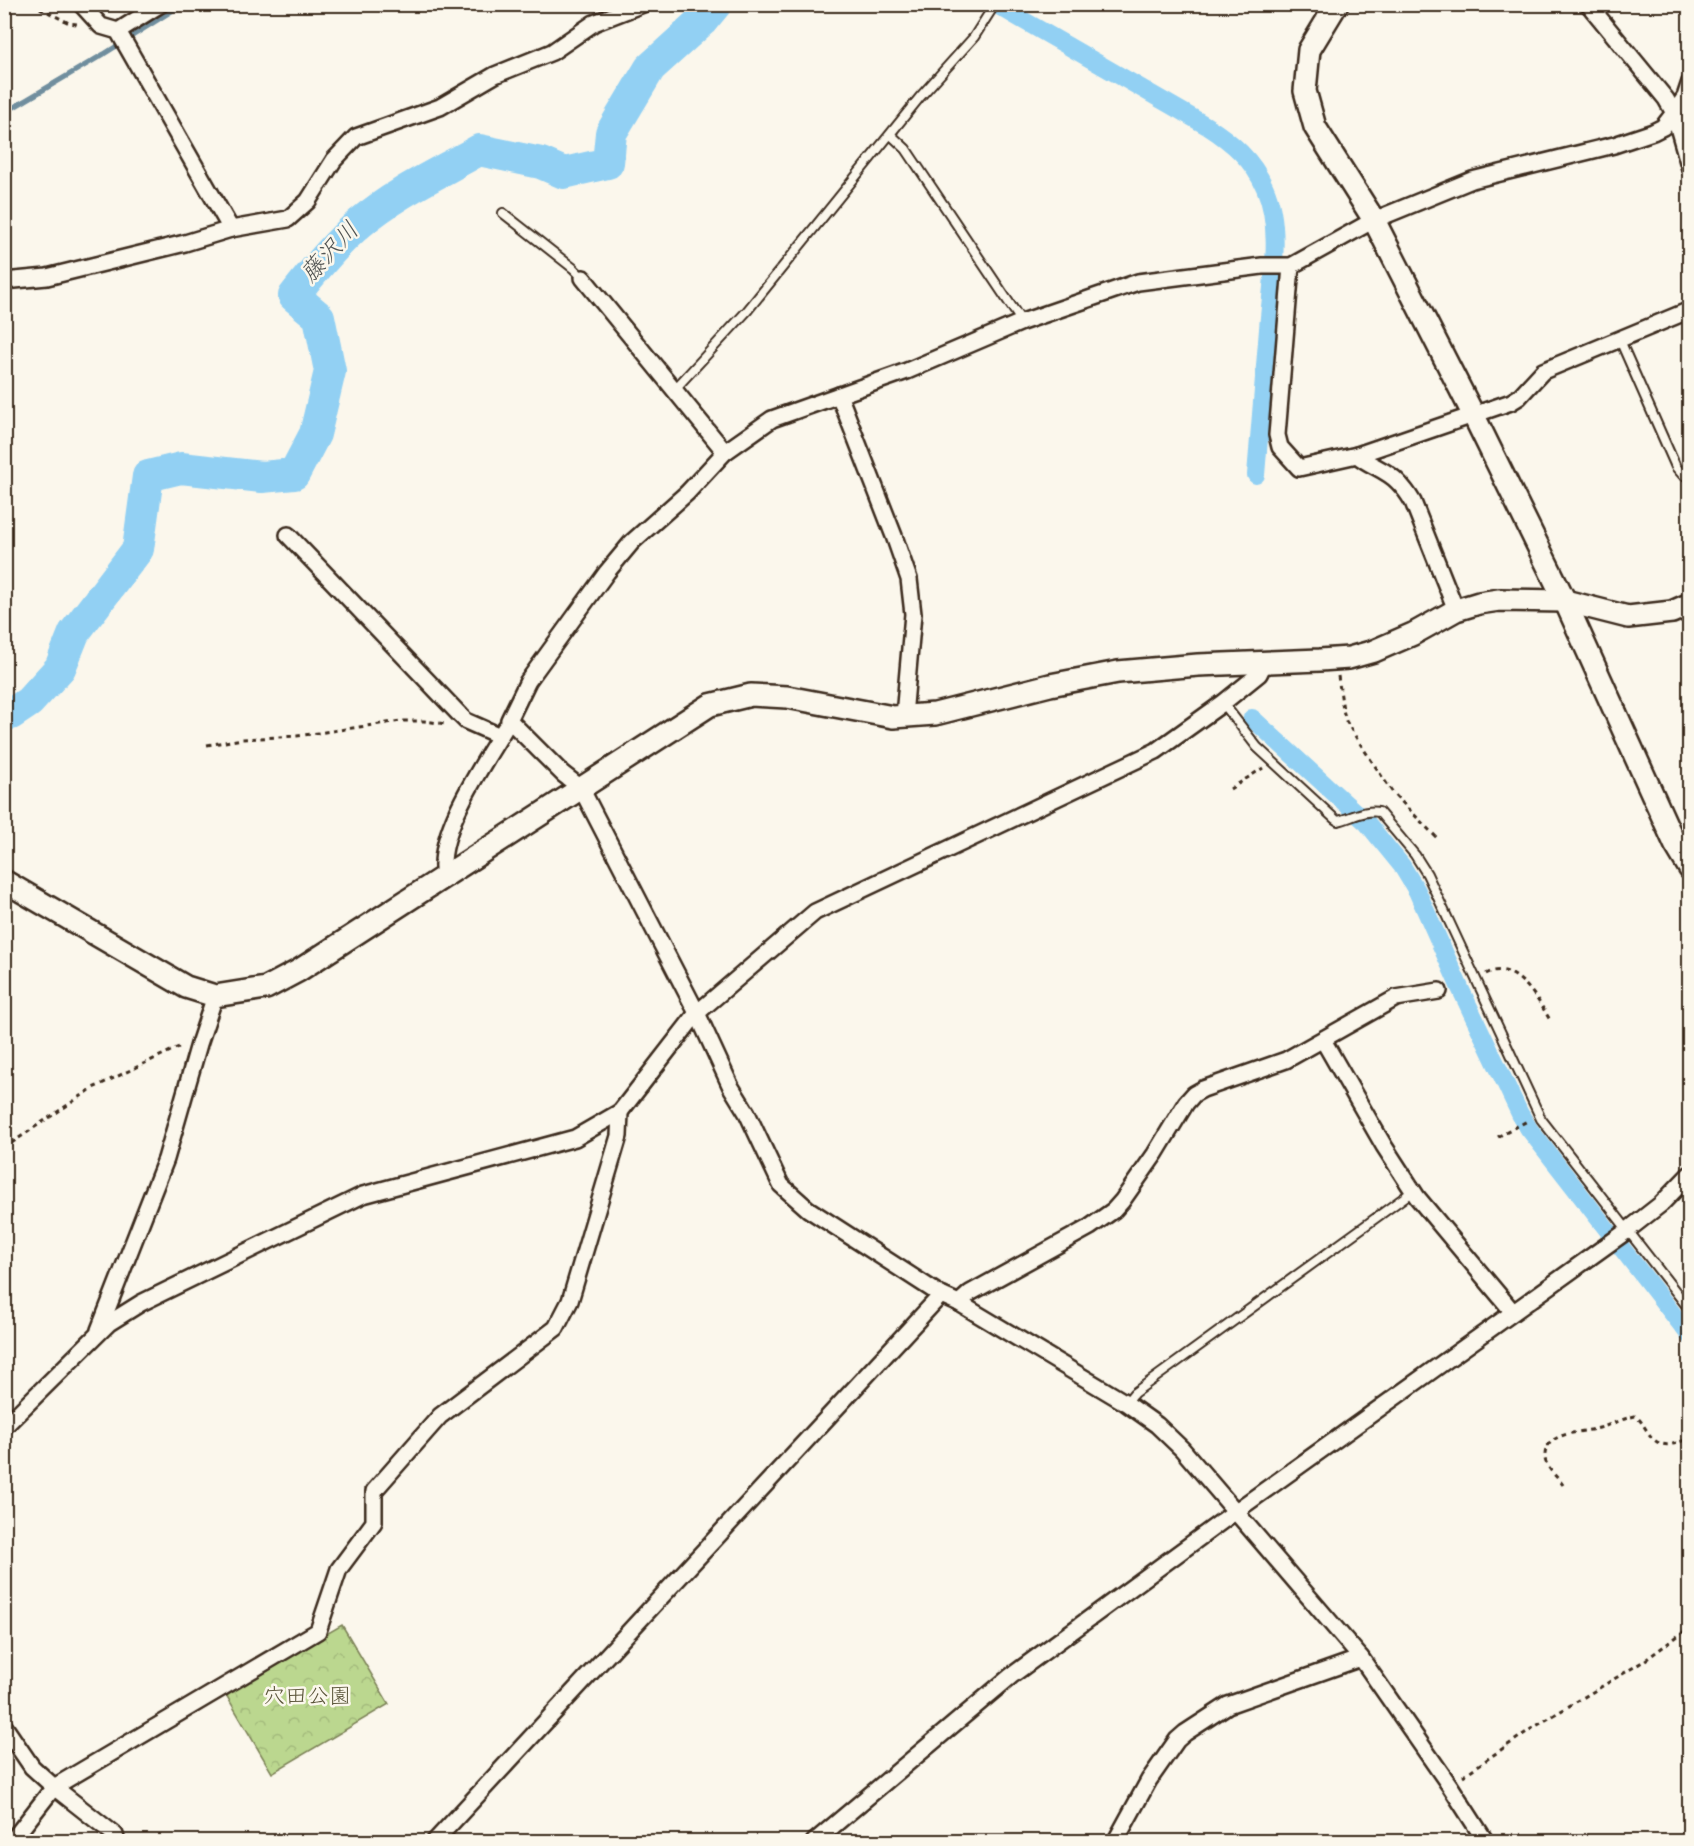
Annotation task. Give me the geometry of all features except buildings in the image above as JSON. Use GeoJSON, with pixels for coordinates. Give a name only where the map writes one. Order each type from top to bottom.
{"type":"FeatureCollection","features":[{"type":"Feature","properties":{"kind":"street"},"geometry":{"type":"LineString","coordinates":[[81,4],[101,26],[118,31],[231,229]]}},
{"type":"Feature","properties":{"kind":"street"},"geometry":{"type":"LineString","coordinates":[[118,31],[161,4]]}},
{"type":"Feature","properties":{"kind":"street"},"geometry":{"type":"LineString","coordinates":[[4,281],[46,278],[231,229],[288,219],[308,201],[334,160],[356,137],[440,107],[495,75],[552,52],[594,23],[643,4]]}},
{"type":"Feature","properties":{"kind":"street"},"geometry":{"type":"LineString","coordinates":[[1337,4],[1309,50],[1305,91],[1315,127],[1374,220],[1473,414],[1565,602],[1675,844],[1689,869]]}},
{"type":"Feature","properties":{"kind":"street"},"geometry":{"type":"LineString","coordinates":[[1588,4],[1666,99],[1674,113],[1689,170]]}},
{"type":"Feature","properties":{"kind":"street"},"geometry":{"type":"LineString","coordinates":[[444,877],[441,866],[455,816],[509,720],[528,681],[607,572],[632,542],[687,493],[725,452],[772,419],[907,371],[1022,322],[1138,282],[1262,266],[1287,267],[1374,220],[1472,180],[1637,138],[1663,127],[1685,97],[1689,82]]}},
{"type":"Feature","properties":{"kind":"street"},"geometry":{"type":"LineString","coordinates":[[1287,267],[1277,435],[1280,447],[1299,468],[1358,455],[1511,402],[1519,397],[1543,371],[1689,310]]}},
{"type":"Feature","properties":{"kind":"street"},"geometry":{"type":"LineString","coordinates":[[583,279],[725,452]]}},
{"type":"Feature","properties":{"kind":"street"},"geometry":{"type":"LineString","coordinates":[[839,395],[909,579],[913,614],[904,716]]}},
{"type":"Feature","properties":{"kind":"street"},"geometry":{"type":"LineString","coordinates":[[1358,455],[1367,463],[1398,481],[1413,502],[1456,610]]}},
{"type":"Feature","properties":{"kind":"street"},"geometry":{"type":"LineString","coordinates":[[288,535],[466,721],[500,736]]}},
{"type":"Feature","properties":{"kind":"street"},"geometry":{"type":"LineString","coordinates":[[4,881],[186,987],[214,996],[266,988],[298,971],[710,705],[751,695],[787,697],[893,717],[935,714],[1050,685],[1118,672],[1198,665],[1349,658],[1374,651],[1413,634],[1456,610],[1499,600],[1565,602],[1628,617],[1672,612],[1689,604]]}},
{"type":"Feature","properties":{"kind":"street"},"geometry":{"type":"LineString","coordinates":[[4,1427],[97,1335],[124,1312],[141,1303],[363,1196],[575,1138],[620,1112],[697,1013],[815,912],[1156,751],[1259,674],[1265,662]]}},
{"type":"Feature","properties":{"kind":"street"},"geometry":{"type":"LineString","coordinates":[[509,720],[563,774],[581,788],[697,1013],[730,1087],[747,1113],[782,1185],[808,1209],[941,1295],[1126,1403],[1157,1425],[1182,1449],[1361,1658],[1486,1842]]}},
{"type":"Feature","properties":{"kind":"street"},"geometry":{"type":"LineString","coordinates":[[959,1304],[969,1293],[1090,1227],[1114,1210],[1155,1154],[1186,1103],[1194,1094],[1286,1060],[1396,998],[1439,991]]}},
{"type":"Feature","properties":{"kind":"street"},"geometry":{"type":"LineString","coordinates":[[97,1335],[166,1159],[214,996]]}},
{"type":"Feature","properties":{"kind":"street"},"geometry":{"type":"LineString","coordinates":[[1323,1040],[1384,1146],[1413,1191],[1513,1312]]}},
{"type":"Feature","properties":{"kind":"street"},"geometry":{"type":"LineString","coordinates":[[12,1842],[54,1787],[318,1631],[339,1569],[374,1522],[374,1491],[440,1416],[556,1328],[570,1301],[619,1136],[620,1112]]}},
{"type":"Feature","properties":{"kind":"street"},"geometry":{"type":"LineString","coordinates":[[814,1842],[1011,1676],[1236,1511],[1626,1232],[1661,1204],[1689,1174]]}},
{"type":"Feature","properties":{"kind":"street"},"geometry":{"type":"LineString","coordinates":[[434,1842],[941,1295]]}},
{"type":"Feature","properties":{"kind":"street"},"geometry":{"type":"LineString","coordinates":[[1115,1842],[1149,1780],[1177,1740],[1185,1733],[1228,1704],[1361,1658]]}},
{"type":"Feature","properties":{"kind":"street"},"geometry":{"type":"LineString","coordinates":[[4,1726],[32,1767],[115,1835],[117,1842]]}},
{"type":"Feature","properties":{"kind":"lane"},"geometry":{"type":"LineString","coordinates":[[674,390],[747,311],[920,98],[974,37],[995,4]]}},
{"type":"Feature","properties":{"kind":"lane"},"geometry":{"type":"LineString","coordinates":[[891,135],[906,149],[1022,322]]}},
{"type":"Feature","properties":{"kind":"lane"},"geometry":{"type":"LineString","coordinates":[[503,213],[573,268],[583,279]]}},
{"type":"Feature","properties":{"kind":"lane"},"geometry":{"type":"LineString","coordinates":[[1619,338],[1676,467],[1683,475],[1689,477]]}},
{"type":"Feature","properties":{"kind":"lane"},"geometry":{"type":"LineString","coordinates":[[1223,703],[1271,761],[1335,819],[1344,820],[1376,811],[1382,815],[1415,855],[1427,874],[1541,1119],[1626,1232],[1689,1310]]}},
{"type":"Feature","properties":{"kind":"lane"},"geometry":{"type":"LineString","coordinates":[[1126,1403],[1134,1393],[1413,1191]]}},
{"type":"Feature","properties":{"kind":"path"},"geometry":{"type":"LineString","coordinates":[[32,4],[69,23],[101,26]]}},
{"type":"Feature","properties":{"kind":"path"},"geometry":{"type":"LineString","coordinates":[[1335,659],[1346,721],[1393,793],[1438,839]]}},
{"type":"Feature","properties":{"kind":"path"},"geometry":{"type":"LineString","coordinates":[[207,744],[242,739],[297,736],[401,721],[447,724]]}},
{"type":"Feature","properties":{"kind":"path"},"geometry":{"type":"LineString","coordinates":[[1230,789],[1271,761]]}},
{"type":"Feature","properties":{"kind":"path"},"geometry":{"type":"LineString","coordinates":[[1477,984],[1484,976],[1496,970],[1511,974],[1533,991],[1550,1020]]}},
{"type":"Feature","properties":{"kind":"path"},"geometry":{"type":"LineString","coordinates":[[4,1148],[93,1088],[169,1050],[200,1040]]}},
{"type":"Feature","properties":{"kind":"path"},"geometry":{"type":"LineString","coordinates":[[1498,1137],[1504,1131],[1515,1129],[1535,1116]]}},
{"type":"Feature","properties":{"kind":"path"},"geometry":{"type":"LineString","coordinates":[[1563,1485],[1545,1461],[1545,1454],[1552,1440],[1561,1436],[1595,1429],[1635,1416],[1639,1418],[1650,1436],[1663,1445],[1671,1445],[1689,1438]]}},
{"type":"Feature","properties":{"kind":"path"},"geometry":{"type":"LineString","coordinates":[[1450,1786],[1531,1729],[1644,1660],[1689,1627]]}},
{"type":"Feature","properties":{"kind":"green space","name":"穴田公園"},"geometry":{"type":"Polygon","coordinates":[[[342,1625],[389,1704],[272,1773],[225,1693],[342,1625]]]}},
{"type":"Feature","properties":{"kind":"waterway"},"geometry":{"type":"LineString","coordinates":[[4,113],[183,4]]}},
{"type":"Feature","properties":{"kind":"waterway","name":"藤沢川"},"geometry":{"type":"LineString","coordinates":[[4,715],[11,714],[29,702],[60,668],[74,633],[138,549],[148,476],[181,468],[262,477],[294,474],[315,434],[330,371],[319,317],[294,296],[342,240],[388,202],[479,150],[541,163],[564,173],[608,163],[611,133],[650,68],[702,21],[716,4]]}},
{"type":"Feature","properties":{"kind":"waterway"},"geometry":{"type":"LineString","coordinates":[[995,4],[1207,126],[1241,152],[1260,178],[1270,204],[1275,239],[1256,475]]}},
{"type":"Feature","properties":{"kind":"waterway"},"geometry":{"type":"LineString","coordinates":[[1252,718],[1367,823],[1402,866],[1417,891],[1460,988],[1529,1129],[1690,1336]]}}]}
